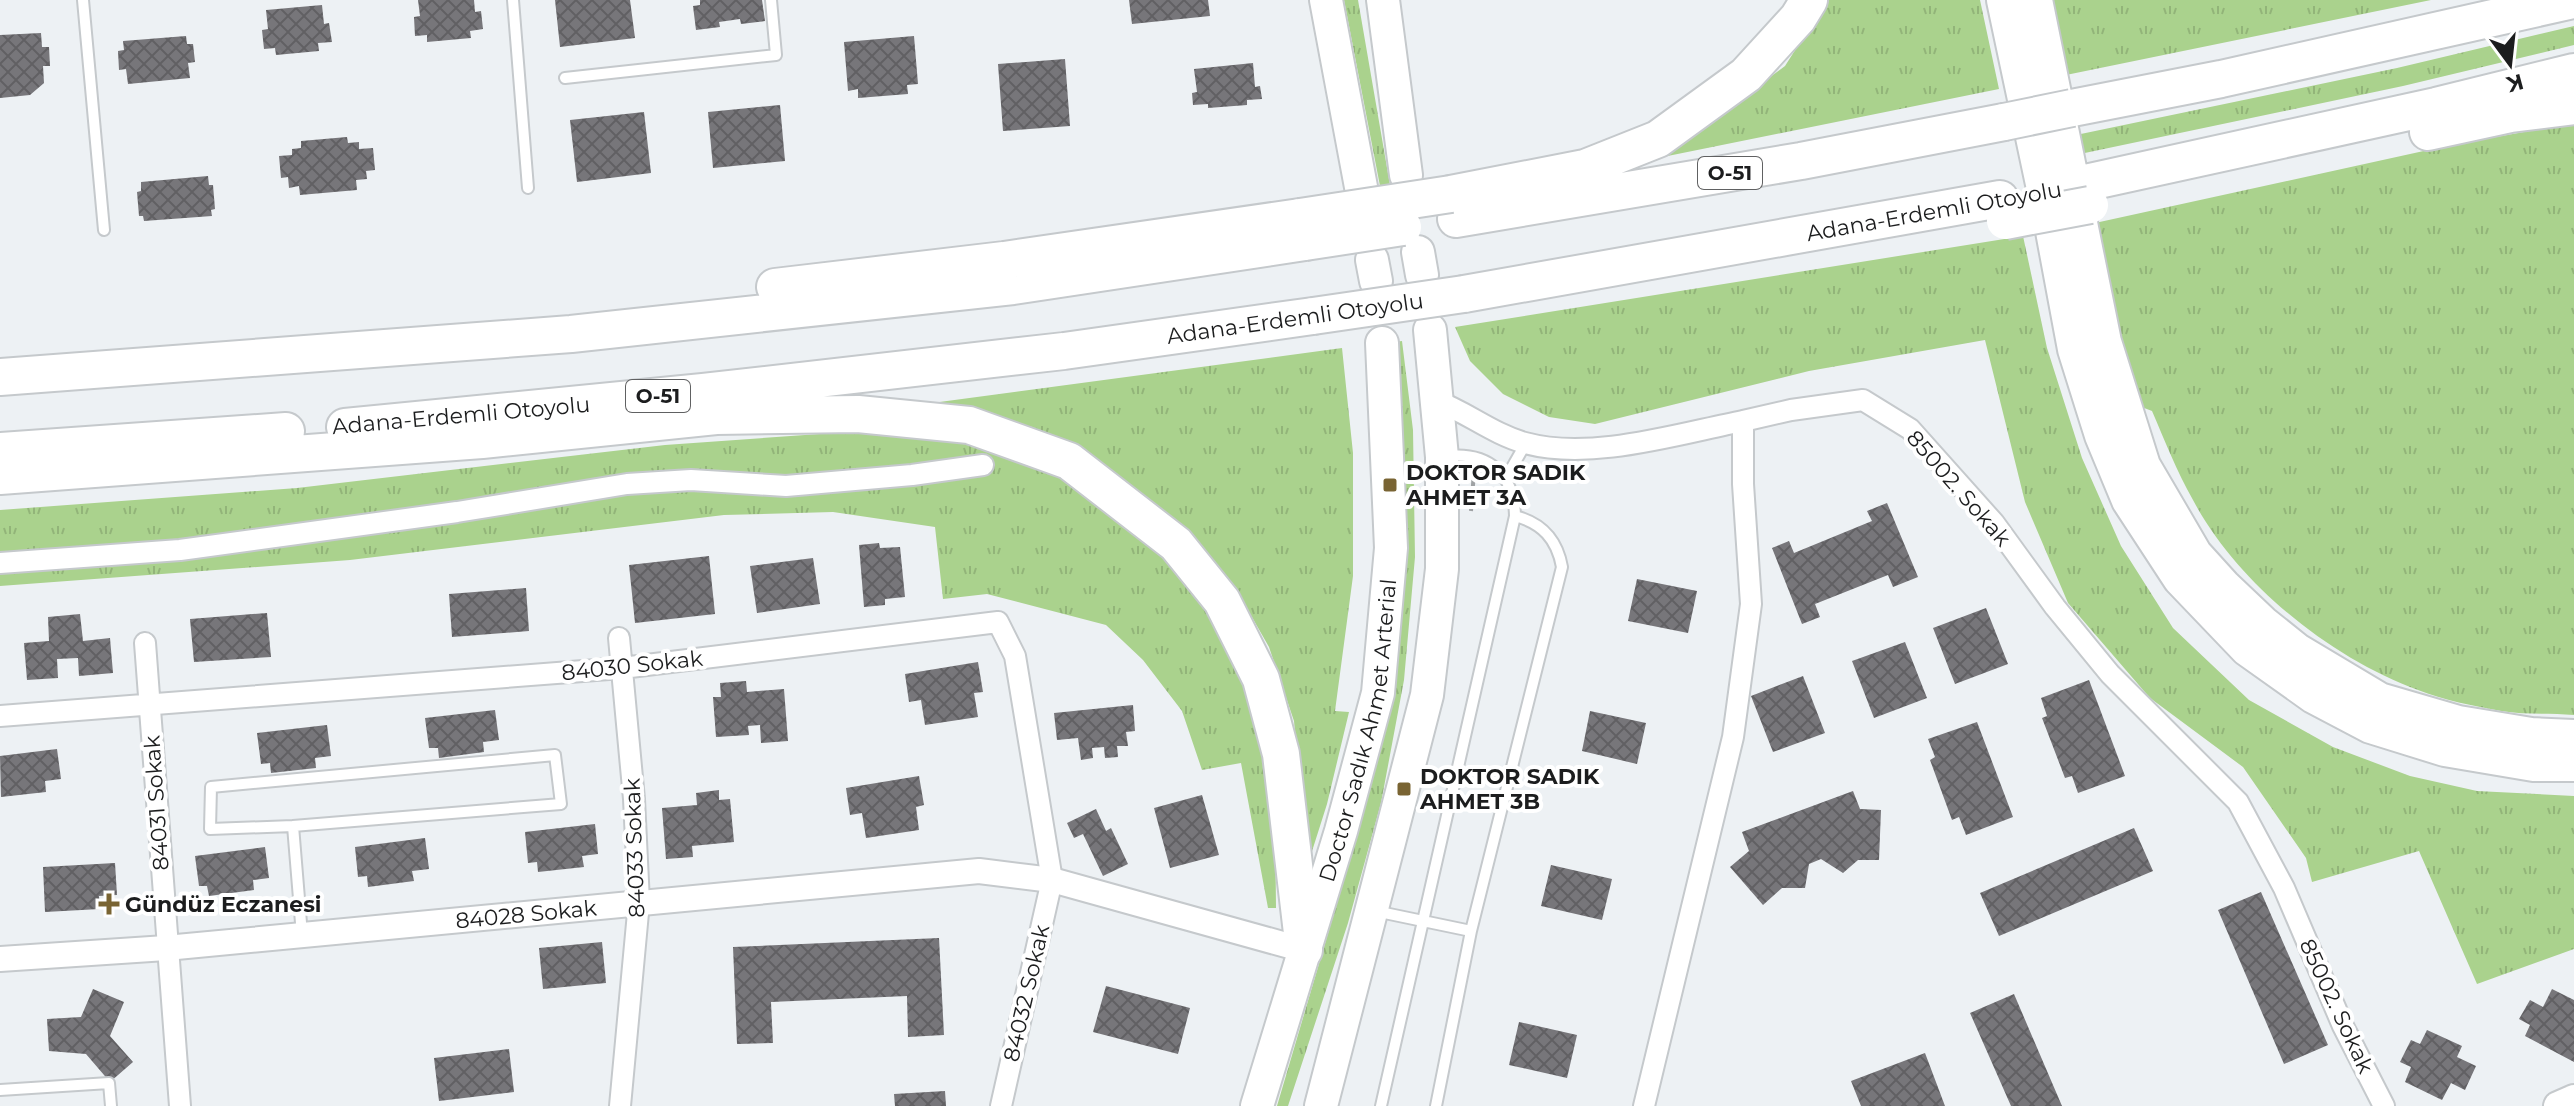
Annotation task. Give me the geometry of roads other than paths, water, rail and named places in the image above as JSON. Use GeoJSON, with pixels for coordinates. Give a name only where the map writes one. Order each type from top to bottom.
{"type":"FeatureCollection","features":[{"type":"Feature","properties":{"kind":"highway"},"geometry":{"type":"LineString","coordinates":[[1454,207],[1585,168],[1658,139],[1746,75],[1798,18],[1809,0]]}},
{"type":"Feature","properties":{"kind":"highway"},"geometry":{"type":"LineString","coordinates":[[2005,0],[2076,349],[2103,435],[2130,500],[2181,578],[2248,648],[2314,695],[2371,725],[2445,748],[2534,763],[2574,763]]}},
{"type":"Feature","properties":{"kind":"highway"},"geometry":{"type":"LineString","coordinates":[[2034,0],[2103,342],[2117,391],[2142,466],[2194,555],[2223,587],[2297,652],[2379,701],[2458,724],[2531,736],[2574,738]]}},
{"type":"Feature","properties":{"kind":"highway","name":"O-51"},"geometry":{"type":"LineString","coordinates":[[0,377],[587,332],[1013,286],[1302,230],[1801,161],[2221,79],[2573,0]]}},
{"type":"Feature","properties":{"kind":"highway","name":"Adana-Erdemli Otoyolu"},"geometry":{"type":"LineString","coordinates":[[0,451],[343,427],[703,392],[1064,351],[1464,294],[1717,250],[1845,252],[2002,210],[2088,194],[2574,72]]}},
{"type":"Feature","properties":{"kind":"highway"},"geometry":{"type":"LineString","coordinates":[[2088,194],[2511,114],[2574,106]]}},
{"type":"Feature","properties":{"kind":"highway"},"geometry":{"type":"LineString","coordinates":[[0,364],[137,347],[538,314],[1004,260],[1302,230]]}},
{"type":"Feature","properties":{"kind":"highway"},"geometry":{"type":"LineString","coordinates":[[0,476],[482,440],[716,416],[858,414],[969,425],[1069,461],[1176,544],[1222,601],[1261,679],[1281,754],[1304,950]]}},
{"type":"Feature","properties":{"kind":"main road"},"geometry":{"type":"LineString","coordinates":[[1326,0],[1361,187]]}},
{"type":"Feature","properties":{"kind":"main road"},"geometry":{"type":"LineString","coordinates":[[1383,0],[1406,175]]}},
{"type":"Feature","properties":{"kind":"main road"},"geometry":{"type":"LineString","coordinates":[[1321,1106],[1427,695],[1442,569],[1442,457],[1430,330]]}},
{"type":"Feature","properties":{"kind":"main road","name":"Doctor Sadık Ahmet Arterial"},"geometry":{"type":"LineString","coordinates":[[1257,1106],[1341,831],[1378,693],[1391,548],[1382,343]]}},
{"type":"Feature","properties":{"kind":"main road"},"geometry":{"type":"LineString","coordinates":[[2558,1106],[2574,1099]]}},
{"type":"Feature","properties":{"kind":"street","name":"85002. Sokak"},"geometry":{"type":"LineString","coordinates":[[1437,401],[1488,428],[1526,443],[1546,447],[1588,449],[1791,410],[1863,400],[1910,429],[1994,523],[2055,607],[2110,674],[2238,802],[2284,888],[2343,1026],[2384,1106]]}},
{"type":"Feature","properties":{"kind":"street"},"geometry":{"type":"LineString","coordinates":[[1644,1106],[1733,737],[1751,604],[1743,484],[1743,421]]}},
{"type":"Feature","properties":{"kind":"street"},"geometry":{"type":"LineString","coordinates":[[0,563],[180,550],[457,512],[627,484],[691,480],[786,486],[912,475],[983,465]]}},
{"type":"Feature","properties":{"kind":"street","name":"84030 Sokak"},"geometry":{"type":"LineString","coordinates":[[0,716],[622,668],[998,622],[1015,656],[1052,880]]}},
{"type":"Feature","properties":{"kind":"street","name":"84033 Sokak"},"geometry":{"type":"LineString","coordinates":[[619,638],[634,799],[639,902],[620,1106]]}},
{"type":"Feature","properties":{"kind":"street","name":"84031 Sokak"},"geometry":{"type":"LineString","coordinates":[[145,643],[180,1106]]}},
{"type":"Feature","properties":{"kind":"street","name":"84028 Sokak"},"geometry":{"type":"LineString","coordinates":[[0,959],[166,948],[979,871],[1052,880],[1304,950]]}},
{"type":"Feature","properties":{"kind":"street","name":"84032 Sokak"},"geometry":{"type":"LineString","coordinates":[[1001,1106],[1052,880]]}},
{"type":"Feature","properties":{"kind":"lane"},"geometry":{"type":"LineString","coordinates":[[83,0],[104,230]]}},
{"type":"Feature","properties":{"kind":"lane"},"geometry":{"type":"LineString","coordinates":[[513,0],[528,188]]}},
{"type":"Feature","properties":{"kind":"lane"},"geometry":{"type":"LineString","coordinates":[[565,78],[776,55],[771,0]]}},
{"type":"Feature","properties":{"kind":"lane"},"geometry":{"type":"LineString","coordinates":[[1506,478],[1526,443]]}},
{"type":"Feature","properties":{"kind":"lane"},"geometry":{"type":"LineString","coordinates":[[1381,1106],[1515,516],[1506,478],[1487,462],[1475,457],[1442,457]]}},
{"type":"Feature","properties":{"kind":"lane"},"geometry":{"type":"LineString","coordinates":[[1436,1106],[1471,931],[1562,567],[1560,554],[1547,532],[1515,516]]}},
{"type":"Feature","properties":{"kind":"lane"},"geometry":{"type":"LineString","coordinates":[[555,755],[561,804],[293,826],[210,829],[211,787],[555,755]]}},
{"type":"Feature","properties":{"kind":"lane"},"geometry":{"type":"LineString","coordinates":[[293,826],[302,935]]}},
{"type":"Feature","properties":{"kind":"lane"},"geometry":{"type":"LineString","coordinates":[[1373,910],[1471,931]]}},
{"type":"Feature","properties":{"kind":"lane"},"geometry":{"type":"LineString","coordinates":[[0,1090],[109,1083],[111,1106]]}},
{"type":"Feature","properties":{"kind":"place","name":"DOKTOR SADIK AHMET 3A"},"geometry":{"type":"Point","coordinates":[1390,485]}},
{"type":"Feature","properties":{"kind":"place","name":"DOKTOR SADIK AHMET 3B"},"geometry":{"type":"Point","coordinates":[1404,789]}},
{"type":"Feature","properties":{"kind":"place","name":"Gündüz Eczanesi"},"geometry":{"type":"Point","coordinates":[109,904]}}]}
